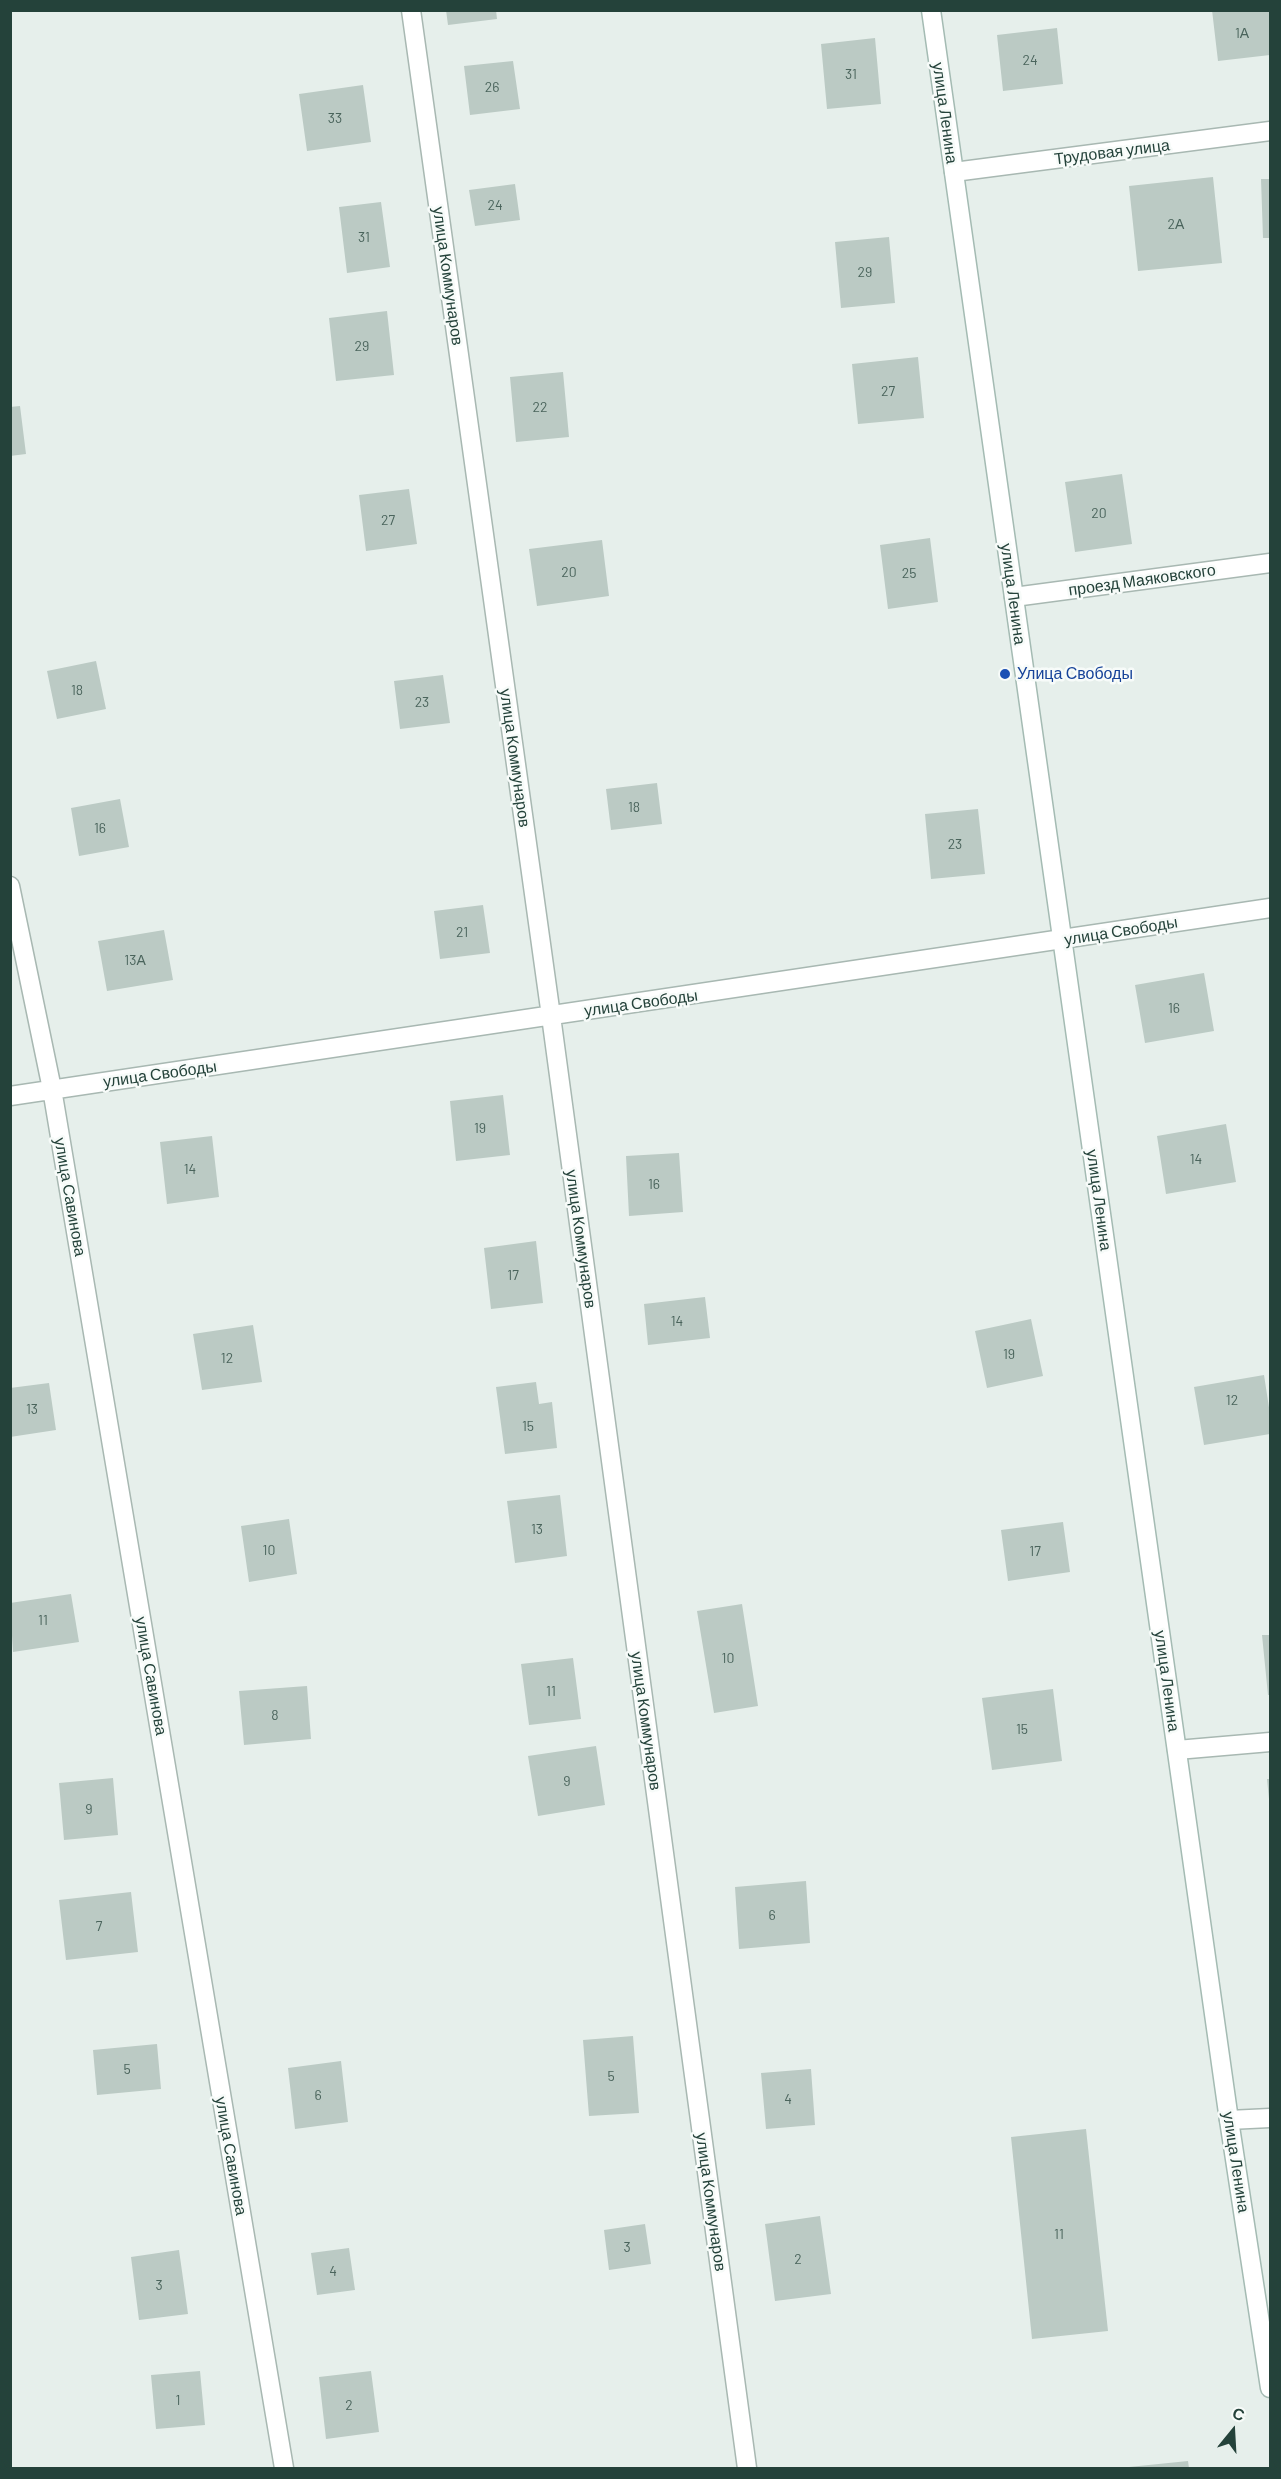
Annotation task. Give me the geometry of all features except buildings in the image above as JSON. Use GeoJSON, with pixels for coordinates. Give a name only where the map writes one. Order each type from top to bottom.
{"type":"FeatureCollection","features":[{"type":"Feature","properties":{"kind":"street","name":"улица Коммунаров"},"geometry":{"type":"LineString","coordinates":[[411,10],[551,1016],[747,2469]]}},
{"type":"Feature","properties":{"kind":"street","name":"улица Ленина"},"geometry":{"type":"LineString","coordinates":[[931,10],[1229,2120],[1270,2388]]}},
{"type":"Feature","properties":{"kind":"street","name":"Трудовая улица"},"geometry":{"type":"LineString","coordinates":[[954,172],[1270,131]]}},
{"type":"Feature","properties":{"kind":"street","name":"проезд Маяковского"},"geometry":{"type":"LineString","coordinates":[[1014,597],[1270,563]]}},
{"type":"Feature","properties":{"kind":"street","name":"улица Савинова"},"geometry":{"type":"LineString","coordinates":[[10,886],[52,1089],[284,2469]]}},
{"type":"Feature","properties":{"kind":"street","name":"улица Свободы"},"geometry":{"type":"LineString","coordinates":[[10,1096],[1062,941],[1270,908]]}},
{"type":"Feature","properties":{"kind":"street"},"geometry":{"type":"LineString","coordinates":[[1177,1750],[1270,1742]]}},
{"type":"Feature","properties":{"kind":"street"},"geometry":{"type":"LineString","coordinates":[[1229,2120],[1270,2118]]}},
{"type":"Feature","properties":{"kind":"place","name":"Улица Свободы"},"geometry":{"type":"Point","coordinates":[1005,674]}}]}
